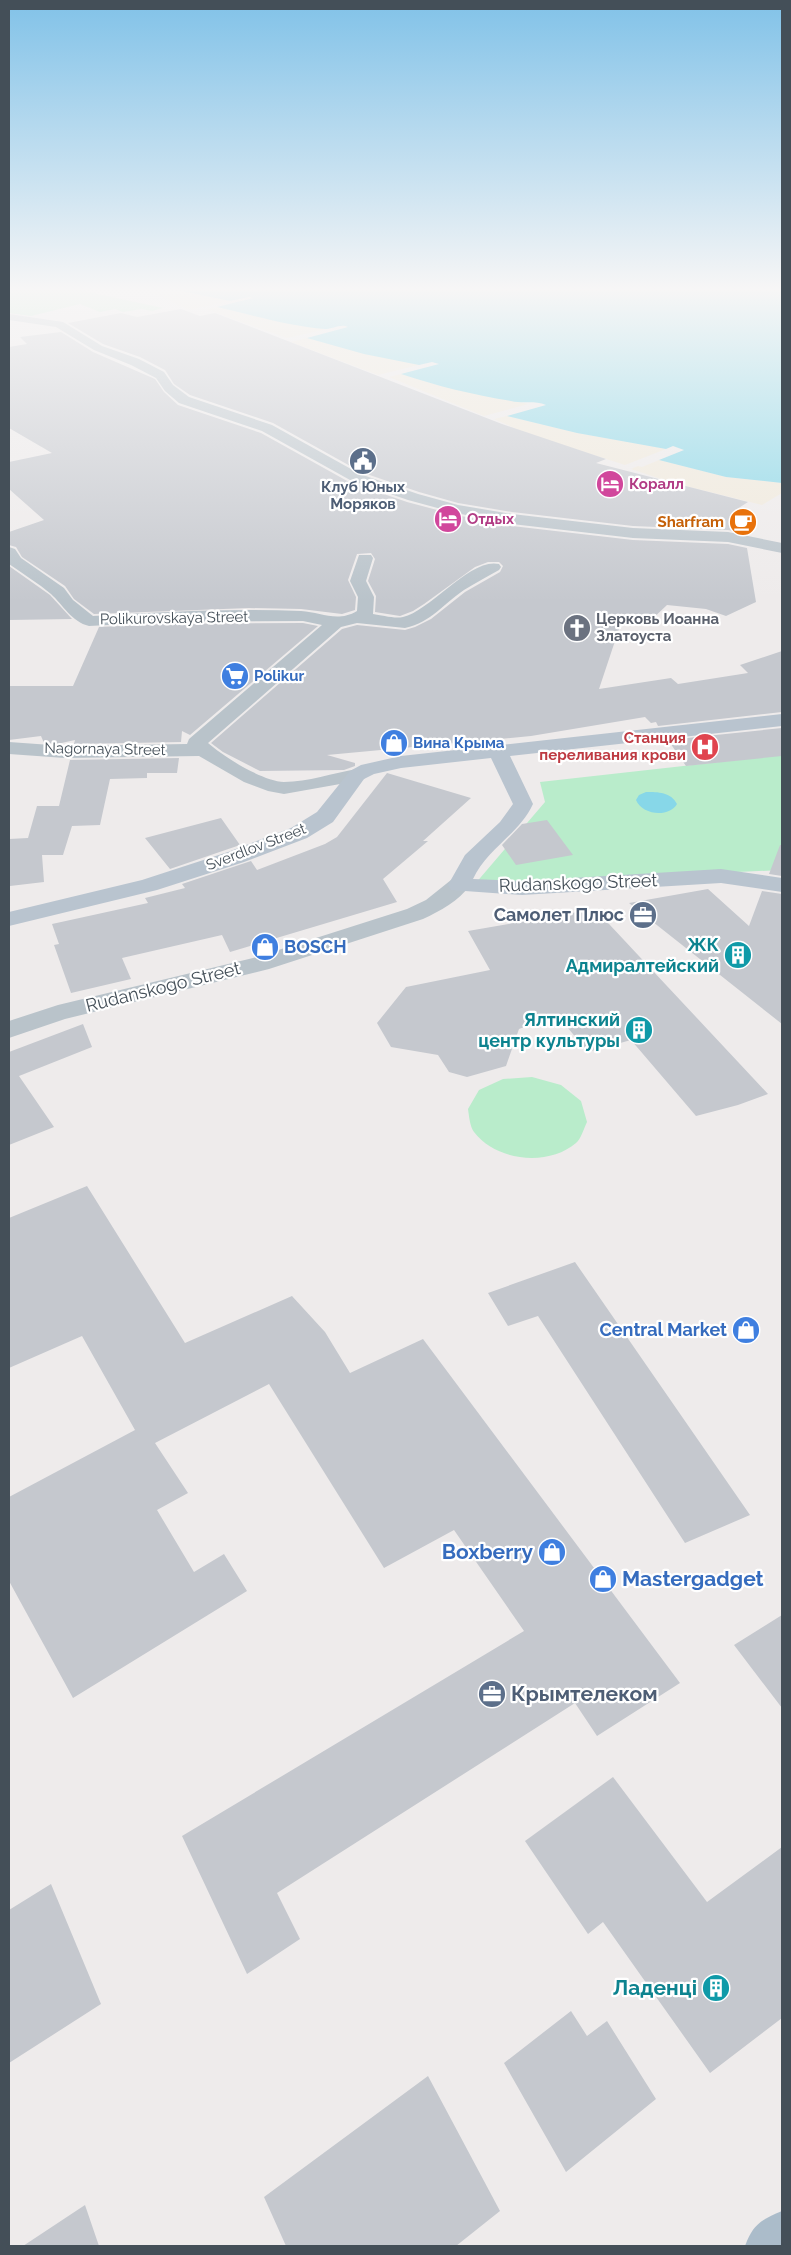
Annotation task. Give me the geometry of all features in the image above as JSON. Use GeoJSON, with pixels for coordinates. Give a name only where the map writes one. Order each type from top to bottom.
{"type":"FeatureCollection","features":[{"type":"Feature","properties":{"kind":"main road"},"geometry":{"type":"LineString","coordinates":[[357,775],[368,769],[401,762],[782,720]]}},
{"type":"Feature","properties":{"kind":"main road"},"geometry":{"type":"LineString","coordinates":[[459,885],[473,858],[518,816],[522,804],[498,752]]}},
{"type":"Feature","properties":{"kind":"main road","name":"Sverdlov Street"},"geometry":{"type":"LineString","coordinates":[[9,919],[149,885],[236,857],[299,833],[325,818],[357,775]]}},
{"type":"Feature","properties":{"kind":"main road","name":"Rudanskogo Street"},"geometry":{"type":"LineString","coordinates":[[459,885],[522,888],[721,876],[782,885]]}},
{"type":"Feature","properties":{"kind":"main road"},"geometry":{"type":"LineString","coordinates":[[770,2246],[782,2236]]}},
{"type":"Feature","properties":{"kind":"street"},"geometry":{"type":"LineString","coordinates":[[173,391],[184,400],[267,428],[355,477],[399,493],[456,508],[512,518],[633,534],[728,537],[782,548]]}},
{"type":"Feature","properties":{"kind":"street","name":"Polikurovskaya Street"},"geometry":{"type":"LineString","coordinates":[[9,552],[15,561],[58,592],[68,604],[89,621],[163,617],[303,616],[335,624]]}},
{"type":"Feature","properties":{"kind":"street"},"geometry":{"type":"LineString","coordinates":[[357,775],[284,788],[272,787],[228,766],[202,750],[196,744],[335,624],[357,618],[365,613],[366,596],[358,581],[365,558]]}},
{"type":"Feature","properties":{"kind":"street"},"geometry":{"type":"LineString","coordinates":[[357,618],[405,623],[428,612],[457,587],[493,567]]}},
{"type":"Feature","properties":{"kind":"street","name":"Nagornaya Street"},"geometry":{"type":"LineString","coordinates":[[9,748],[65,752],[202,750]]}},
{"type":"Feature","properties":{"kind":"street","name":"Rudanskogo Street"},"geometry":{"type":"LineString","coordinates":[[9,1030],[58,1013],[260,964],[350,935],[415,914],[434,905],[459,885]]}},
{"type":"Feature","properties":{"kind":"green space"},"geometry":{"type":"Polygon","coordinates":[[[782,755],[782,870],[475,884],[545,802],[540,782],[782,755]]]}},
{"type":"Feature","properties":{"kind":"green space"},"geometry":{"type":"Polygon","coordinates":[[[532,1077],[561,1085],[581,1101],[587,1122],[578,1141],[564,1151],[537,1158],[509,1155],[484,1142],[474,1132],[468,1109],[479,1090],[503,1079],[532,1077]]]}},
{"type":"Feature","properties":{"kind":"sand"},"geometry":{"type":"Polygon","coordinates":[[[424,391],[468,391],[528,404],[484,416],[424,391]]]}},
{"type":"Feature","properties":{"kind":"sand"},"geometry":{"type":"Polygon","coordinates":[[[507,416],[577,433],[666,449],[625,465],[528,434],[494,419],[507,416]]]}},
{"type":"Feature","properties":{"kind":"sand"},"geometry":{"type":"Polygon","coordinates":[[[659,460],[726,477],[782,483],[782,493],[762,505],[670,482],[631,469],[659,460]]]}},
{"type":"Feature","properties":{"kind":"water"},"geometry":{"type":"Polygon","coordinates":[[[462,391],[782,391],[782,483],[726,477],[659,460],[684,450],[673,446],[666,449],[577,433],[507,416],[546,405],[515,402],[462,391]]]}},
{"type":"Feature","properties":{"kind":"water"},"geometry":{"type":"Polygon","coordinates":[[[646,792],[668,795],[677,804],[662,813],[650,812],[639,805],[636,800],[639,795],[646,792]]]}},
{"type":"Feature","properties":{"kind":"building"},"geometry":{"type":"Polygon","coordinates":[[[9,391],[163,391],[178,405],[261,433],[349,482],[407,502],[456,515],[512,526],[633,540],[728,544],[747,548],[756,602],[726,616],[706,609],[667,605],[648,623],[623,617],[599,689],[671,678],[678,684],[748,673],[740,665],[782,651],[782,712],[658,726],[656,722],[651,723],[645,717],[531,736],[327,755],[355,763],[355,766],[344,770],[260,771],[223,752],[211,743],[342,629],[357,625],[405,630],[415,627],[431,619],[465,592],[500,572],[503,566],[499,562],[488,562],[475,567],[424,604],[400,616],[375,612],[376,596],[368,581],[375,559],[371,553],[357,554],[348,580],[356,597],[355,610],[342,614],[301,609],[249,608],[94,614],[74,599],[65,586],[22,557],[16,547],[9,545],[9,532],[44,520],[9,489],[9,462],[52,453],[9,428],[9,391]]]}},
{"type":"Feature","properties":{"kind":"building"},"geometry":{"type":"Polygon","coordinates":[[[185,391],[417,391],[502,424],[606,459],[596,463],[748,502],[737,509],[741,510],[744,533],[728,530],[633,526],[512,512],[458,503],[361,472],[273,423],[190,395],[185,391]]]}},
{"type":"Feature","properties":{"kind":"building"},"geometry":{"type":"Polygon","coordinates":[[[9,566],[50,595],[72,619],[9,620],[9,566]]]}},
{"type":"Feature","properties":{"kind":"building"},"geometry":{"type":"Polygon","coordinates":[[[303,623],[318,626],[190,735],[182,731],[181,742],[74,744],[75,740],[57,744],[44,743],[41,736],[9,740],[9,686],[73,686],[99,627],[163,624],[303,623]]]}},
{"type":"Feature","properties":{"kind":"building"},"geometry":{"type":"Polygon","coordinates":[[[782,728],[782,756],[686,766],[668,740],[782,728]]]}},
{"type":"Feature","properties":{"kind":"building"},"geometry":{"type":"Polygon","coordinates":[[[179,758],[177,773],[147,773],[147,778],[110,779],[100,825],[72,826],[63,855],[42,855],[44,882],[10,886],[9,839],[28,838],[37,806],[59,806],[70,760],[179,758]]]}},
{"type":"Feature","properties":{"kind":"building"},"geometry":{"type":"Polygon","coordinates":[[[387,773],[471,798],[423,841],[428,841],[383,879],[397,902],[230,952],[222,935],[122,958],[131,979],[71,993],[54,945],[59,944],[52,924],[148,903],[145,898],[185,888],[182,884],[251,861],[257,870],[325,844],[337,837],[387,773]]]}},
{"type":"Feature","properties":{"kind":"building"},"geometry":{"type":"Polygon","coordinates":[[[221,818],[240,845],[170,869],[145,838],[221,818]]]}},
{"type":"Feature","properties":{"kind":"building"},"geometry":{"type":"Polygon","coordinates":[[[547,820],[573,855],[516,865],[502,845],[522,824],[547,820]]]}},
{"type":"Feature","properties":{"kind":"building"},"geometry":{"type":"Polygon","coordinates":[[[780,845],[782,845],[782,876],[769,874],[780,845]]]}},
{"type":"Feature","properties":{"kind":"building"},"geometry":{"type":"Polygon","coordinates":[[[708,889],[749,926],[762,891],[782,894],[782,1024],[629,903],[708,889]]]}},
{"type":"Feature","properties":{"kind":"building","name":"Ялтинский центр культуры"},"geometry":{"type":"Polygon","coordinates":[[[595,909],[768,1094],[738,1105],[696,1116],[631,1040],[588,1052],[557,1015],[519,1029],[506,1066],[467,1077],[449,1072],[438,1055],[391,1047],[377,1023],[406,987],[490,970],[468,931],[595,909]]]}},
{"type":"Feature","properties":{"kind":"building"},"geometry":{"type":"Polygon","coordinates":[[[83,1024],[92,1047],[19,1076],[54,1127],[9,1145],[9,1052],[83,1024]]]}},
{"type":"Feature","properties":{"kind":"building"},"geometry":{"type":"Polygon","coordinates":[[[87,1186],[185,1343],[292,1296],[325,1332],[350,1373],[423,1339],[680,1683],[597,1736],[575,1703],[277,1893],[300,1939],[247,1974],[182,1836],[524,1631],[454,1530],[384,1568],[269,1384],[155,1443],[188,1493],[157,1510],[194,1572],[224,1554],[247,1591],[73,1698],[9,1581],[9,1497],[135,1430],[82,1336],[9,1368],[9,1218],[87,1186]]]}},
{"type":"Feature","properties":{"kind":"building"},"geometry":{"type":"Polygon","coordinates":[[[575,1262],[750,1515],[685,1543],[538,1316],[508,1326],[488,1293],[575,1262]]]}},
{"type":"Feature","properties":{"kind":"building"},"geometry":{"type":"Polygon","coordinates":[[[782,1615],[782,1708],[734,1645],[782,1615]]]}},
{"type":"Feature","properties":{"kind":"building"},"geometry":{"type":"Polygon","coordinates":[[[613,1777],[707,1902],[782,1847],[782,2018],[710,2073],[603,1922],[588,1934],[525,1841],[613,1777]]]}},
{"type":"Feature","properties":{"kind":"building"},"geometry":{"type":"Polygon","coordinates":[[[51,1884],[101,2004],[9,2063],[9,1910],[51,1884]]]}},
{"type":"Feature","properties":{"kind":"building"},"geometry":{"type":"Polygon","coordinates":[[[571,2011],[587,2036],[607,2021],[656,2099],[566,2172],[504,2063],[571,2011]]]}},
{"type":"Feature","properties":{"kind":"building"},"geometry":{"type":"Polygon","coordinates":[[[428,2076],[500,2211],[456,2246],[286,2246],[264,2197],[428,2076]]]}},
{"type":"Feature","properties":{"kind":"building"},"geometry":{"type":"Polygon","coordinates":[[[85,2205],[99,2246],[23,2246],[85,2205]]]}},
{"type":"Feature","properties":{"kind":"place","name":"Клуб Юных Моряков"},"geometry":{"type":"Point","coordinates":[363,461]}},
{"type":"Feature","properties":{"kind":"place","name":"Коралл"},"geometry":{"type":"Point","coordinates":[610,484]}},
{"type":"Feature","properties":{"kind":"place","name":"Отдых"},"geometry":{"type":"Point","coordinates":[448,519]}},
{"type":"Feature","properties":{"kind":"place","name":"Sharfram"},"geometry":{"type":"Point","coordinates":[743,522]}},
{"type":"Feature","properties":{"kind":"place","name":"Церковь Иоанна Златоуста"},"geometry":{"type":"Point","coordinates":[577,628]}},
{"type":"Feature","properties":{"kind":"place","name":"Polikur"},"geometry":{"type":"Point","coordinates":[235,676]}},
{"type":"Feature","properties":{"kind":"place","name":"Вина Крыма"},"geometry":{"type":"Point","coordinates":[394,743]}},
{"type":"Feature","properties":{"kind":"place","name":"Станция переливания крови"},"geometry":{"type":"Point","coordinates":[705,747]}},
{"type":"Feature","properties":{"kind":"place","name":"Самолет Плюс"},"geometry":{"type":"Point","coordinates":[643,915]}},
{"type":"Feature","properties":{"kind":"place","name":"BOSCH"},"geometry":{"type":"Point","coordinates":[265,947]}},
{"type":"Feature","properties":{"kind":"place","name":"ЖК Адмиралтейский"},"geometry":{"type":"Point","coordinates":[738,955]}},
{"type":"Feature","properties":{"kind":"place","name":"Ялтинский центр культуры"},"geometry":{"type":"Point","coordinates":[639,1030]}},
{"type":"Feature","properties":{"kind":"place","name":"Central Market"},"geometry":{"type":"Point","coordinates":[746,1330]}},
{"type":"Feature","properties":{"kind":"place","name":"Boxberry"},"geometry":{"type":"Point","coordinates":[552,1552]}},
{"type":"Feature","properties":{"kind":"place","name":"Mastergadget"},"geometry":{"type":"Point","coordinates":[603,1579]}},
{"type":"Feature","properties":{"kind":"place","name":"Крымтелеком"},"geometry":{"type":"Point","coordinates":[492,1694]}},
{"type":"Feature","properties":{"kind":"place","name":"Ладенці"},"geometry":{"type":"Point","coordinates":[716,1988]}}]}
